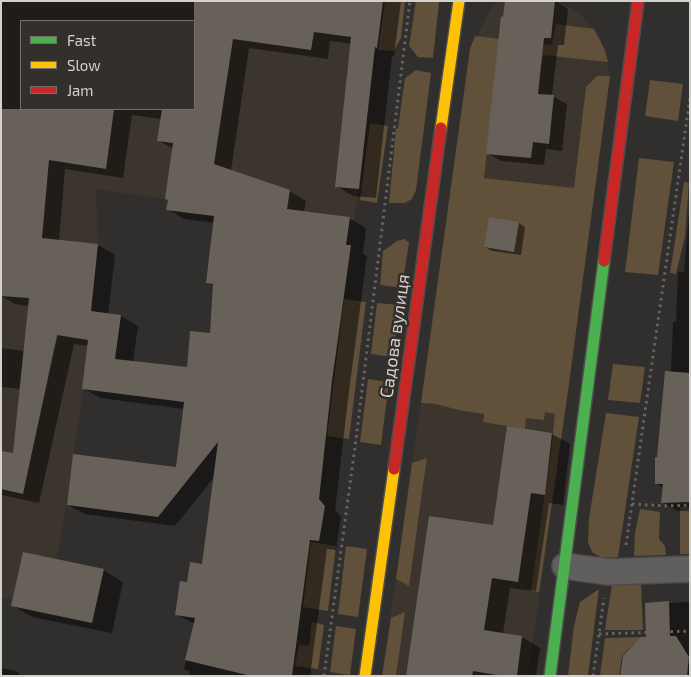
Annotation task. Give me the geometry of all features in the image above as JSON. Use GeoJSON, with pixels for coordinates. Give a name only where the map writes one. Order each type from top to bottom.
{"type":"FeatureCollection","features":[{"type":"Feature","properties":{"kind":"street","name":"Садова вулиця"},"geometry":{"type":"LineString","coordinates":[[364,676],[459,1]]}},
{"type":"Feature","properties":{"kind":"street"},"geometry":{"type":"LineString","coordinates":[[550,676],[638,1]]}},
{"type":"Feature","properties":{"kind":"street"},"geometry":{"type":"LineString","coordinates":[[565,566],[608,572],[690,569]]}},
{"type":"Feature","properties":{"kind":"path"},"geometry":{"type":"LineString","coordinates":[[324,676],[355,447],[410,1]]}},
{"type":"Feature","properties":{"kind":"path"},"geometry":{"type":"LineString","coordinates":[[593,676],[608,572],[625,556],[690,97]]}},
{"type":"Feature","properties":{"kind":"path"},"geometry":{"type":"LineString","coordinates":[[632,504],[690,505]]}},
{"type":"Feature","properties":{"kind":"path"},"geometry":{"type":"LineString","coordinates":[[599,634],[690,631]]}},
{"type":"Feature","properties":{"kind":"shaded area"},"geometry":{"type":"Polygon","coordinates":[[[1,1],[383,1],[354,221],[349,221],[349,217],[315,212],[208,205],[96,189],[98,244],[91,308],[94,312],[57,559],[104,569],[92,623],[11,606],[12,599],[3,598],[1,607],[1,1]]]}},
{"type":"Feature","properties":{"kind":"shaded area"},"geometry":{"type":"Polygon","coordinates":[[[385,1],[405,1],[401,38],[394,51],[378,50],[385,1]]]}},
{"type":"Feature","properties":{"kind":"shaded area"},"geometry":{"type":"Polygon","coordinates":[[[416,1],[438,1],[439,3],[433,58],[418,57],[409,46],[416,1]]]}},
{"type":"Feature","properties":{"kind":"shaded area"},"geometry":{"type":"Polygon","coordinates":[[[499,1],[555,1],[555,4],[568,7],[579,13],[598,35],[605,50],[610,76],[595,191],[483,178],[470,49],[491,9],[499,1]]]}},
{"type":"Feature","properties":{"kind":"shaded area"},"geometry":{"type":"Polygon","coordinates":[[[556,24],[594,29],[605,50],[608,62],[543,55],[542,64],[497,59],[484,178],[574,188],[586,87],[597,76],[610,76],[539,592],[531,591],[555,414],[545,412],[544,420],[526,418],[525,429],[483,422],[484,414],[421,403],[470,49],[475,36],[552,45],[556,24]]]}},
{"type":"Feature","properties":{"kind":"shaded area"},"geometry":{"type":"Polygon","coordinates":[[[416,70],[431,73],[416,190],[412,199],[405,203],[389,203],[396,129],[398,128],[405,78],[416,70]]]}},
{"type":"Feature","properties":{"kind":"shaded area"},"geometry":{"type":"Polygon","coordinates":[[[650,80],[683,84],[678,121],[645,116],[650,80]]]}},
{"type":"Feature","properties":{"kind":"shaded area"},"geometry":{"type":"Polygon","coordinates":[[[370,123],[388,126],[377,203],[360,200],[370,123]]]}},
{"type":"Feature","properties":{"kind":"shaded area"},"geometry":{"type":"Polygon","coordinates":[[[639,158],[674,162],[658,275],[625,272],[639,158]]]}},
{"type":"Feature","properties":{"kind":"shaded area"},"geometry":{"type":"Polygon","coordinates":[[[684,182],[689,183],[685,236],[676,274],[670,273],[684,182]]]}},
{"type":"Feature","properties":{"kind":"shaded area"},"geometry":{"type":"Polygon","coordinates":[[[404,239],[409,242],[402,288],[380,285],[383,251],[397,241],[404,239]]]}},
{"type":"Feature","properties":{"kind":"shaded area"},"geometry":{"type":"Polygon","coordinates":[[[344,299],[366,302],[349,439],[327,436],[344,299]]]}},
{"type":"Feature","properties":{"kind":"shaded area"},"geometry":{"type":"Polygon","coordinates":[[[377,303],[400,305],[392,357],[371,354],[377,303]]]}},
{"type":"Feature","properties":{"kind":"shaded area"},"geometry":{"type":"Polygon","coordinates":[[[613,364],[645,367],[640,403],[608,400],[613,364]]]}},
{"type":"Feature","properties":{"kind":"shaded area"},"geometry":{"type":"Polygon","coordinates":[[[368,379],[389,382],[381,445],[360,442],[368,379]]]}},
{"type":"Feature","properties":{"kind":"shaded area"},"geometry":{"type":"Polygon","coordinates":[[[421,403],[484,414],[483,422],[525,428],[526,418],[545,412],[565,414],[528,676],[382,676],[421,403]]]}},
{"type":"Feature","properties":{"kind":"shaded area"},"geometry":{"type":"Polygon","coordinates":[[[606,413],[639,417],[618,557],[602,558],[592,552],[588,542],[589,518],[606,413]]]}},
{"type":"Feature","properties":{"kind":"shaded area"},"geometry":{"type":"Polygon","coordinates":[[[427,458],[409,586],[396,579],[412,463],[427,458]]]}},
{"type":"Feature","properties":{"kind":"shaded area"},"geometry":{"type":"Polygon","coordinates":[[[680,507],[690,507],[690,554],[680,554],[680,507]]]}},
{"type":"Feature","properties":{"kind":"shaded area"},"geometry":{"type":"Polygon","coordinates":[[[640,509],[660,512],[659,539],[665,546],[666,555],[634,556],[635,533],[640,509]]]}},
{"type":"Feature","properties":{"kind":"shaded area"},"geometry":{"type":"Polygon","coordinates":[[[311,542],[336,546],[328,611],[303,607],[311,542]]]}},
{"type":"Feature","properties":{"kind":"shaded area"},"geometry":{"type":"Polygon","coordinates":[[[346,546],[367,549],[358,617],[338,614],[346,546]]]}},
{"type":"Feature","properties":{"kind":"shaded area"},"geometry":{"type":"Polygon","coordinates":[[[641,583],[643,630],[605,630],[612,584],[641,583]]]}},
{"type":"Feature","properties":{"kind":"shaded area"},"geometry":{"type":"Polygon","coordinates":[[[599,589],[588,676],[568,676],[574,626],[580,602],[599,589]]]}},
{"type":"Feature","properties":{"kind":"shaded area"},"geometry":{"type":"Polygon","coordinates":[[[405,612],[396,676],[382,676],[391,618],[405,612]]]}},
{"type":"Feature","properties":{"kind":"shaded area"},"geometry":{"type":"Polygon","coordinates":[[[312,622],[324,625],[318,669],[295,666],[299,645],[309,646],[312,622]]]}},
{"type":"Feature","properties":{"kind":"shaded area"},"geometry":{"type":"Polygon","coordinates":[[[336,626],[356,629],[350,675],[330,672],[336,626]]]}},
{"type":"Feature","properties":{"kind":"shaded area"},"geometry":{"type":"Polygon","coordinates":[[[643,637],[643,644],[633,645],[622,656],[619,676],[600,676],[605,638],[643,637]]]}},
{"type":"Feature","properties":{"kind":"building"},"geometry":{"type":"Polygon","coordinates":[[[194,1],[383,1],[377,48],[375,47],[359,189],[335,187],[351,37],[314,32],[311,50],[233,39],[214,164],[290,190],[287,209],[350,217],[346,245],[351,245],[332,381],[319,499],[325,506],[319,541],[310,540],[292,676],[251,676],[185,660],[195,618],[175,615],[180,581],[187,582],[190,562],[202,564],[218,442],[158,517],[67,505],[73,454],[176,467],[184,402],[82,389],[88,340],[57,335],[23,494],[1,489],[1,451],[13,453],[29,298],[1,296],[1,109],[114,110],[106,169],[49,160],[42,238],[98,244],[91,311],[121,315],[115,359],[187,367],[190,331],[210,333],[213,284],[206,283],[214,216],[166,210],[168,200],[165,199],[173,143],[157,141],[162,110],[195,110],[194,1]]]}},
{"type":"Feature","properties":{"kind":"building"},"geometry":{"type":"Polygon","coordinates":[[[505,1],[555,1],[551,38],[544,38],[538,94],[554,95],[549,144],[533,142],[531,158],[486,154],[501,16],[503,17],[505,1]]]}},
{"type":"Feature","properties":{"kind":"building"},"geometry":{"type":"Polygon","coordinates":[[[489,217],[519,222],[514,252],[484,247],[489,217]]]}},
{"type":"Feature","properties":{"kind":"building"},"geometry":{"type":"Polygon","coordinates":[[[665,371],[690,373],[690,502],[661,503],[663,484],[655,484],[655,457],[657,457],[665,371]]]}},
{"type":"Feature","properties":{"kind":"building"},"geometry":{"type":"Polygon","coordinates":[[[507,426],[552,433],[545,495],[531,493],[518,582],[492,578],[484,630],[522,636],[517,676],[503,676],[473,671],[472,676],[406,676],[429,516],[493,525],[507,426]]]}},
{"type":"Feature","properties":{"kind":"building"},"geometry":{"type":"Polygon","coordinates":[[[23,552],[104,569],[92,623],[11,606],[23,552]]]}},
{"type":"Feature","properties":{"kind":"building"},"geometry":{"type":"Polygon","coordinates":[[[669,601],[670,636],[676,636],[689,657],[687,676],[620,676],[623,656],[641,637],[646,637],[645,603],[669,601]]]}},
{"type":"Feature","properties":{"kind":"traffic: fast"},"geometry":{"type":"LineString","coordinates":[[550,676],[604,261]]}},
{"type":"Feature","properties":{"kind":"traffic: slow"},"geometry":{"type":"LineString","coordinates":[[441,128],[459,1]]}},
{"type":"Feature","properties":{"kind":"traffic: slow"},"geometry":{"type":"LineString","coordinates":[[365,676],[394,469]]}},
{"type":"Feature","properties":{"kind":"traffic: jam"},"geometry":{"type":"LineString","coordinates":[[604,261],[638,1]]}},
{"type":"Feature","properties":{"kind":"traffic: jam"},"geometry":{"type":"LineString","coordinates":[[394,469],[441,128]]}}]}
